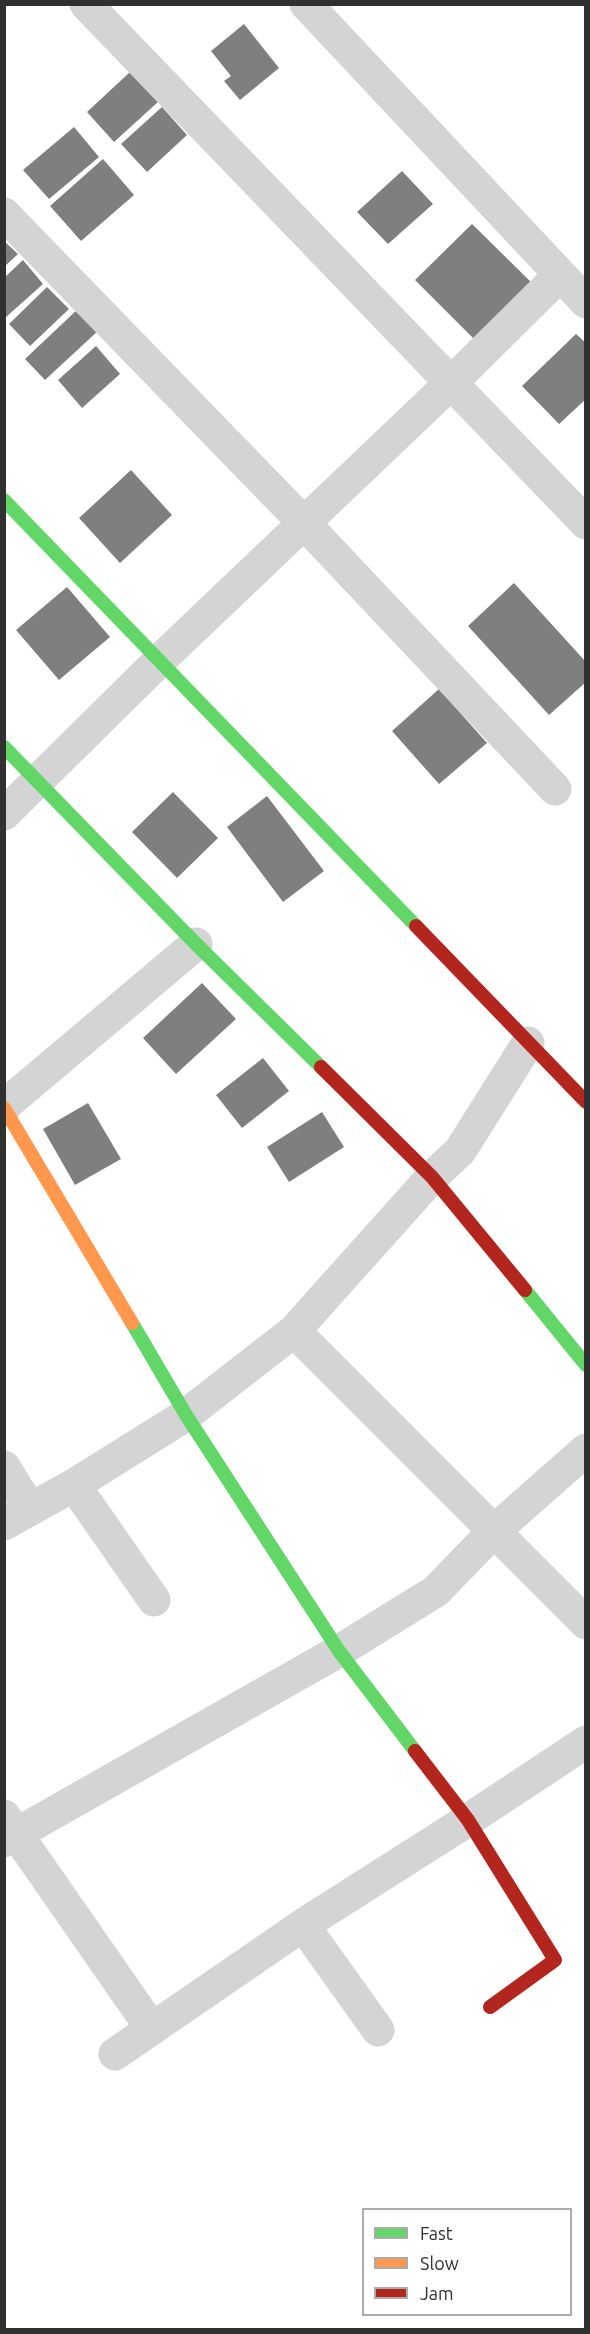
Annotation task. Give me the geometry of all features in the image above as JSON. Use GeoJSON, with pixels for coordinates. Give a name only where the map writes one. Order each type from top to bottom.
{"type":"FeatureCollection","features":[{"type":"Feature","properties":{"kind":"street"},"geometry":{"type":"LineString","coordinates":[[86,4],[585,523]]}},
{"type":"Feature","properties":{"kind":"street"},"geometry":{"type":"LineString","coordinates":[[306,4],[585,302]]}},
{"type":"Feature","properties":{"kind":"street"},"geometry":{"type":"LineString","coordinates":[[4,214],[304,523],[555,789]]}},
{"type":"Feature","properties":{"kind":"street"},"geometry":{"type":"LineString","coordinates":[[4,814],[39,782],[159,661],[451,383],[560,275]]}},
{"type":"Feature","properties":{"kind":"street"},"geometry":{"type":"LineString","coordinates":[[4,500],[585,1102]]}},
{"type":"Feature","properties":{"kind":"street"},"geometry":{"type":"LineString","coordinates":[[4,747],[196,944],[432,1177],[585,1365]]}},
{"type":"Feature","properties":{"kind":"street"},"geometry":{"type":"LineString","coordinates":[[196,944],[4,1107],[186,1415],[339,1651],[468,1820],[555,1960],[490,2007]]}},
{"type":"Feature","properties":{"kind":"street"},"geometry":{"type":"LineString","coordinates":[[4,1467],[17,1516],[74,1485],[186,1415],[294,1331],[432,1177],[460,1151],[528,1043]]}},
{"type":"Feature","properties":{"kind":"street"},"geometry":{"type":"LineString","coordinates":[[294,1331],[585,1623]]}},
{"type":"Feature","properties":{"kind":"street"},"geometry":{"type":"LineString","coordinates":[[152,2029],[8,1830],[339,1651],[436,1591],[493,1532],[585,1450]]}},
{"type":"Feature","properties":{"kind":"street"},"geometry":{"type":"LineString","coordinates":[[74,1485],[154,1600]]}},
{"type":"Feature","properties":{"kind":"street"},"geometry":{"type":"LineString","coordinates":[[115,2054],[303,1925],[585,1742]]}},
{"type":"Feature","properties":{"kind":"street"},"geometry":{"type":"LineString","coordinates":[[303,1925],[378,2030]]}},
{"type":"Feature","properties":{"kind":"building"},"geometry":{"type":"Polygon","coordinates":[[[244,24],[279,68],[240,100],[224,81],[231,76],[211,51],[244,24]]]}},
{"type":"Feature","properties":{"kind":"building"},"geometry":{"type":"Polygon","coordinates":[[[130,72],[158,102],[114,142],[87,112],[130,72]]]}},
{"type":"Feature","properties":{"kind":"building"},"geometry":{"type":"Polygon","coordinates":[[[162,107],[187,135],[147,172],[121,144],[162,107]]]}},
{"type":"Feature","properties":{"kind":"building"},"geometry":{"type":"Polygon","coordinates":[[[74,127],[99,157],[49,199],[23,170],[74,127]]]}},
{"type":"Feature","properties":{"kind":"building"},"geometry":{"type":"Polygon","coordinates":[[[103,159],[134,195],[81,241],[50,206],[103,159]]]}},
{"type":"Feature","properties":{"kind":"building"},"geometry":{"type":"Polygon","coordinates":[[[402,171],[433,204],[388,244],[357,212],[402,171]]]}},
{"type":"Feature","properties":{"kind":"building"},"geometry":{"type":"Polygon","coordinates":[[[472,224],[535,286],[478,343],[415,280],[472,224]]]}},
{"type":"Feature","properties":{"kind":"building"},"geometry":{"type":"Polygon","coordinates":[[[4,241],[18,254],[4,267],[4,241]]]}},
{"type":"Feature","properties":{"kind":"building"},"geometry":{"type":"Polygon","coordinates":[[[23,260],[43,284],[5,318],[5,277],[23,260]]]}},
{"type":"Feature","properties":{"kind":"building"},"geometry":{"type":"Polygon","coordinates":[[[47,287],[69,309],[30,346],[9,324],[47,287]]]}},
{"type":"Feature","properties":{"kind":"building"},"geometry":{"type":"Polygon","coordinates":[[[79,308],[99,330],[45,380],[25,359],[79,308]]]}},
{"type":"Feature","properties":{"kind":"building"},"geometry":{"type":"Polygon","coordinates":[[[576,334],[586,343],[586,399],[559,424],[522,386],[576,334]]]}},
{"type":"Feature","properties":{"kind":"building"},"geometry":{"type":"Polygon","coordinates":[[[96,346],[120,374],[82,408],[58,380],[96,346]]]}},
{"type":"Feature","properties":{"kind":"building"},"geometry":{"type":"Polygon","coordinates":[[[131,470],[172,515],[120,563],[79,518],[131,470]]]}},
{"type":"Feature","properties":{"kind":"building"},"geometry":{"type":"Polygon","coordinates":[[[514,583],[586,662],[586,682],[549,715],[468,626],[514,583]]]}},
{"type":"Feature","properties":{"kind":"building"},"geometry":{"type":"Polygon","coordinates":[[[67,587],[110,637],[59,680],[16,630],[67,587]]]}},
{"type":"Feature","properties":{"kind":"building"},"geometry":{"type":"Polygon","coordinates":[[[439,689],[487,743],[439,784],[392,731],[439,689]]]}},
{"type":"Feature","properties":{"kind":"building"},"geometry":{"type":"Polygon","coordinates":[[[173,792],[218,838],[177,878],[132,832],[173,792]]]}},
{"type":"Feature","properties":{"kind":"building"},"geometry":{"type":"Polygon","coordinates":[[[267,796],[324,871],[283,902],[227,827],[267,796]]]}},
{"type":"Feature","properties":{"kind":"building"},"geometry":{"type":"Polygon","coordinates":[[[202,983],[236,1019],[176,1074],[143,1038],[202,983]]]}},
{"type":"Feature","properties":{"kind":"building"},"geometry":{"type":"Polygon","coordinates":[[[263,1058],[289,1091],[242,1128],[216,1095],[263,1058]]]}},
{"type":"Feature","properties":{"kind":"building"},"geometry":{"type":"Polygon","coordinates":[[[88,1103],[121,1159],[75,1185],[43,1129],[88,1103]]]}},
{"type":"Feature","properties":{"kind":"building"},"geometry":{"type":"Polygon","coordinates":[[[322,1112],[344,1147],[289,1182],[267,1147],[322,1112]]]}},
{"type":"Feature","properties":{"kind":"traffic: fast"},"geometry":{"type":"LineString","coordinates":[[4,500],[416,926]]}},
{"type":"Feature","properties":{"kind":"traffic: fast"},"geometry":{"type":"LineString","coordinates":[[4,747],[196,944],[321,1067]]}},
{"type":"Feature","properties":{"kind":"traffic: fast"},"geometry":{"type":"LineString","coordinates":[[525,1290],[586,1365]]}},
{"type":"Feature","properties":{"kind":"traffic: fast"},"geometry":{"type":"LineString","coordinates":[[132,1323],[186,1415],[339,1651],[415,1751]]}},
{"type":"Feature","properties":{"kind":"traffic: slow"},"geometry":{"type":"LineString","coordinates":[[4,1108],[132,1323]]}},
{"type":"Feature","properties":{"kind":"traffic: jam"},"geometry":{"type":"LineString","coordinates":[[416,926],[586,1102]]}},
{"type":"Feature","properties":{"kind":"traffic: jam"},"geometry":{"type":"LineString","coordinates":[[321,1067],[432,1177],[525,1290]]}},
{"type":"Feature","properties":{"kind":"traffic: jam"},"geometry":{"type":"LineString","coordinates":[[415,1751],[468,1820],[555,1960],[490,2007]]}}]}
